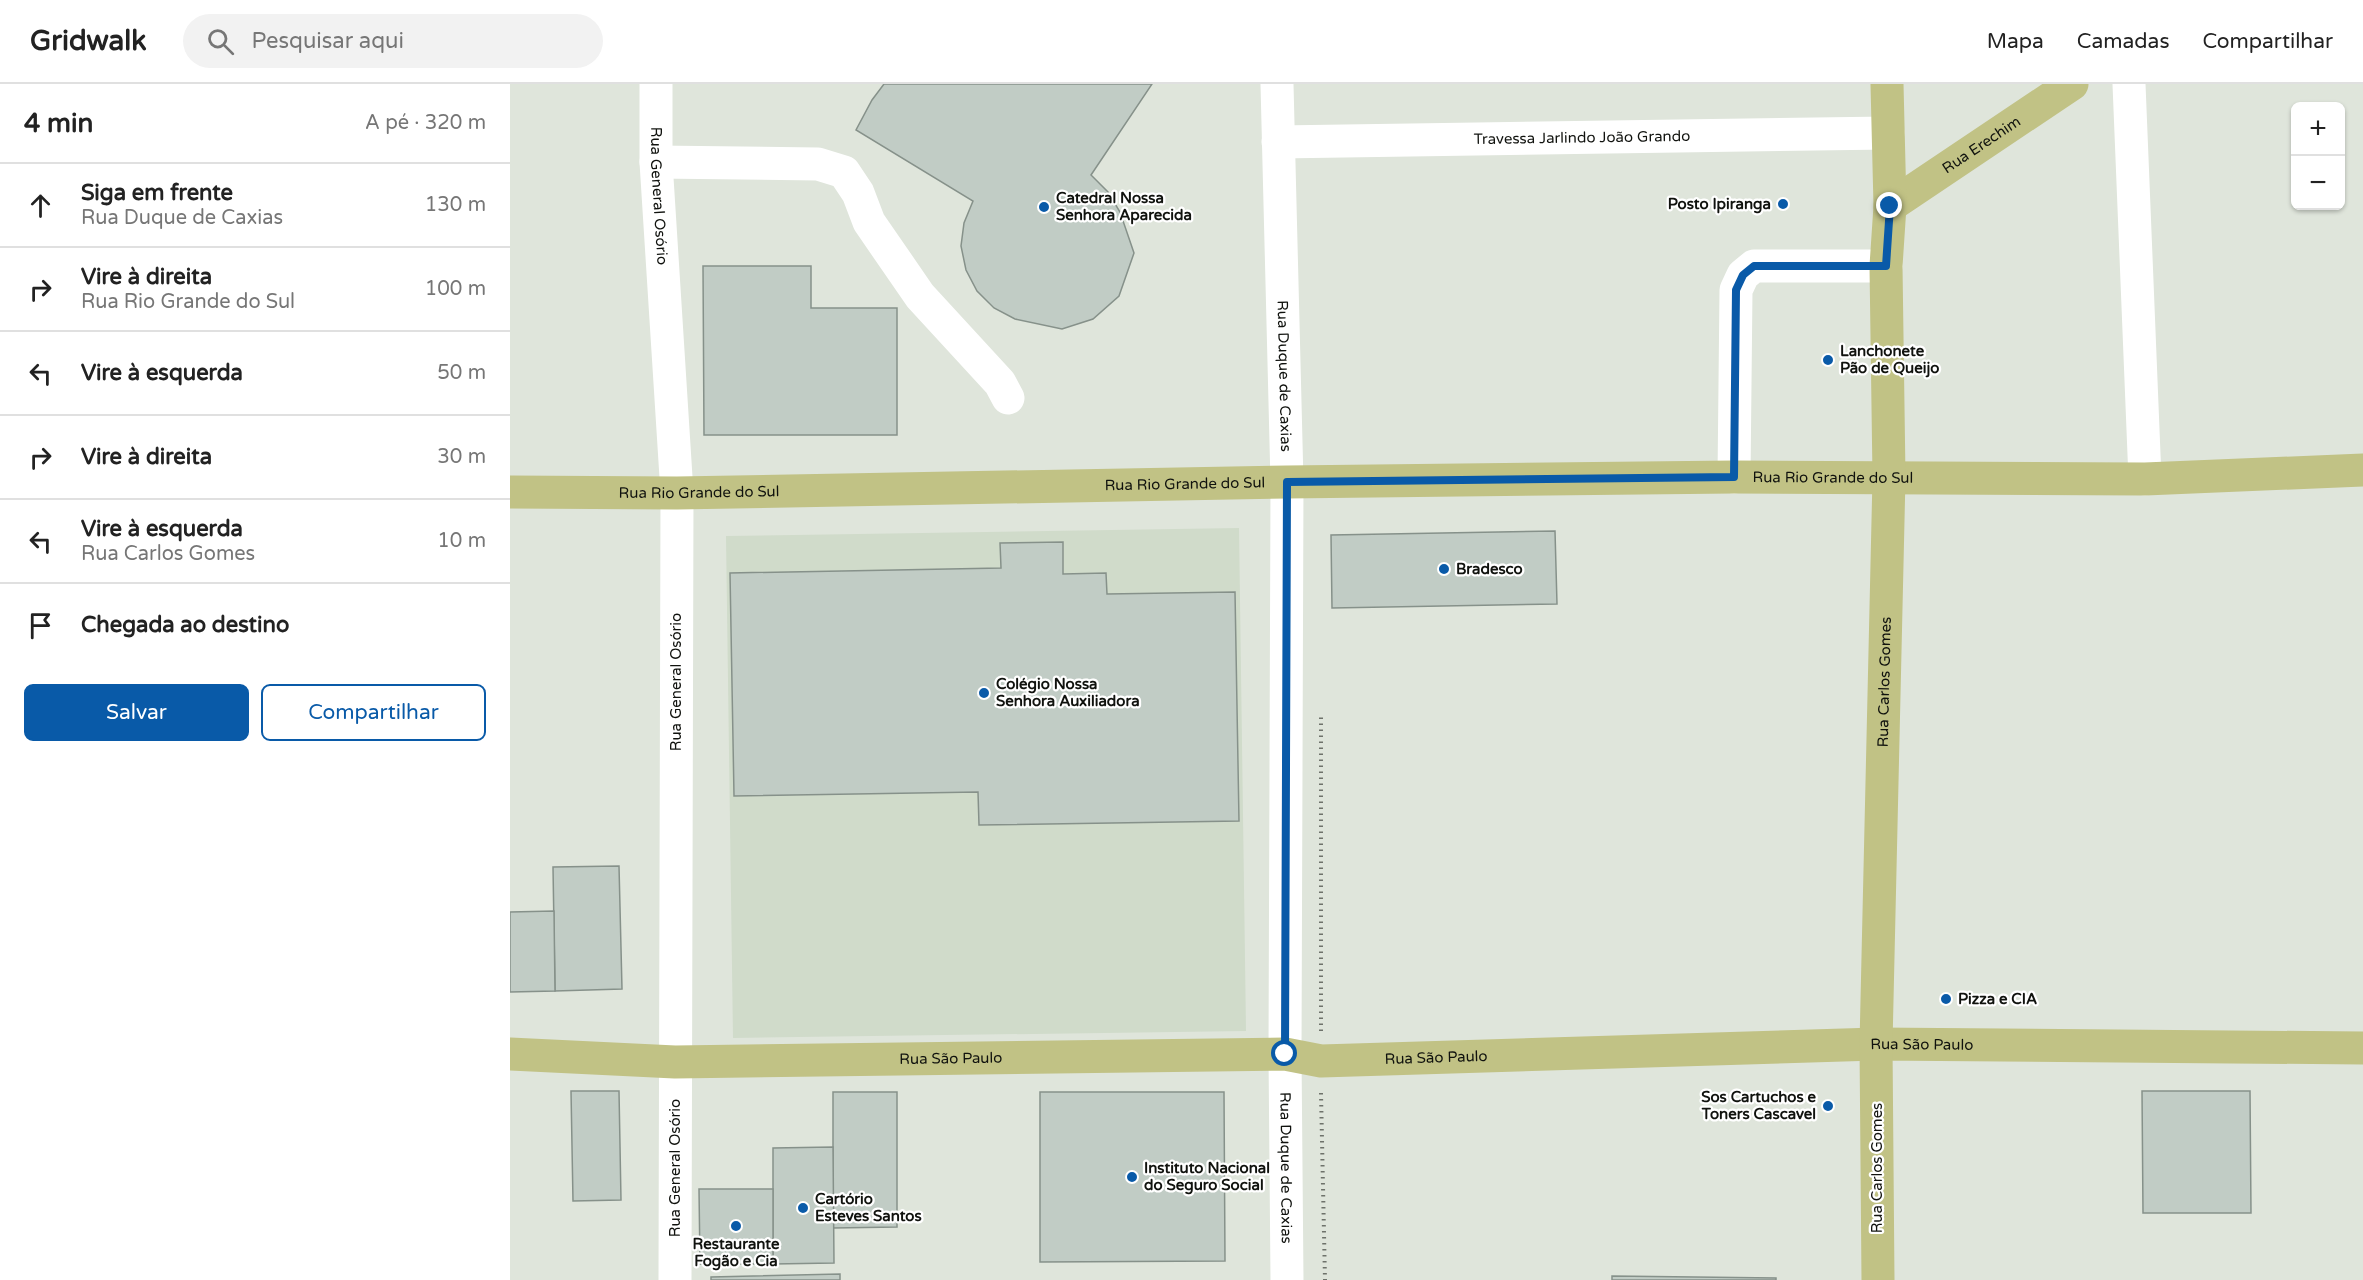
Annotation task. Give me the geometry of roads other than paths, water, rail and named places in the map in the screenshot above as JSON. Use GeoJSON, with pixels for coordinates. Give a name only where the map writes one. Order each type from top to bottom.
{"type":"FeatureCollection","features":[{"type":"Feature","properties":{"kind":"main road","name":"Rua Carlos Gomes"},"geometry":{"type":"LineString","coordinates":[[1878,1280],[1876,1044],[1890,477],[1886,266],[1890,206],[1887,84]]}},
{"type":"Feature","properties":{"kind":"main road","name":"Rua Erechim"},"geometry":{"type":"LineString","coordinates":[[1890,206],[2072,84]]}},
{"type":"Feature","properties":{"kind":"main road","name":"Rua Rio Grande do Sul"},"geometry":{"type":"LineString","coordinates":[[510,492],[677,493],[1734,477],[2145,479],[2363,470]]}},
{"type":"Feature","properties":{"kind":"main road","name":"Rua São Paulo"},"geometry":{"type":"LineString","coordinates":[[510,1054],[675,1062],[1285,1054],[1321,1061],[1876,1044],[2363,1048]]}},
{"type":"Feature","properties":{"kind":"street","name":"Rua General Osório"},"geometry":{"type":"LineString","coordinates":[[656,84],[656,162],[677,493],[675,1280]]}},
{"type":"Feature","properties":{"kind":"street","name":"Rua Duque de Caxias"},"geometry":{"type":"LineString","coordinates":[[1277,84],[1287,482],[1285,1054],[1287,1280]]}},
{"type":"Feature","properties":{"kind":"street"},"geometry":{"type":"LineString","coordinates":[[2129,84],[2145,479]]}},
{"type":"Feature","properties":{"kind":"street","name":"Travessa Jarlindo João Grando"},"geometry":{"type":"LineString","coordinates":[[1278,142],[1888,133]]}},
{"type":"Feature","properties":{"kind":"street"},"geometry":{"type":"LineString","coordinates":[[656,162],[818,164],[844,172],[858,193],[869,222],[920,296],[1000,382],[1008,398]]}},
{"type":"Feature","properties":{"kind":"street"},"geometry":{"type":"LineString","coordinates":[[1734,477],[1736,290],[1743,275],[1754,266],[1886,266]]}},
{"type":"Feature","properties":{"kind":"place","name":"Posto Ipiranga"},"geometry":{"type":"Point","coordinates":[1783,204]}},
{"type":"Feature","properties":{"kind":"place","name":"Catedral Nossa Senhora Aparecida"},"geometry":{"type":"Point","coordinates":[1044,207]}},
{"type":"Feature","properties":{"kind":"place","name":"Lanchonete Pão de Queijo"},"geometry":{"type":"Point","coordinates":[1828,360]}},
{"type":"Feature","properties":{"kind":"place","name":"Bradesco"},"geometry":{"type":"Point","coordinates":[1444,569]}},
{"type":"Feature","properties":{"kind":"place","name":"Colégio Nossa Senhora Auxiliadora"},"geometry":{"type":"Point","coordinates":[984,693]}},
{"type":"Feature","properties":{"kind":"place","name":"Pizza e CIA"},"geometry":{"type":"Point","coordinates":[1946,999]}},
{"type":"Feature","properties":{"kind":"place","name":"Sos Cartuchos e Toners Cascavel"},"geometry":{"type":"Point","coordinates":[1828,1106]}},
{"type":"Feature","properties":{"kind":"place","name":"Instituto Nacional do Seguro Social"},"geometry":{"type":"Point","coordinates":[1132,1177]}},
{"type":"Feature","properties":{"kind":"place","name":"Cartório Esteves Santos"},"geometry":{"type":"Point","coordinates":[803,1208]}},
{"type":"Feature","properties":{"kind":"place","name":"Restaurante Fogão e Cia"},"geometry":{"type":"Point","coordinates":[736,1226]}}]}
